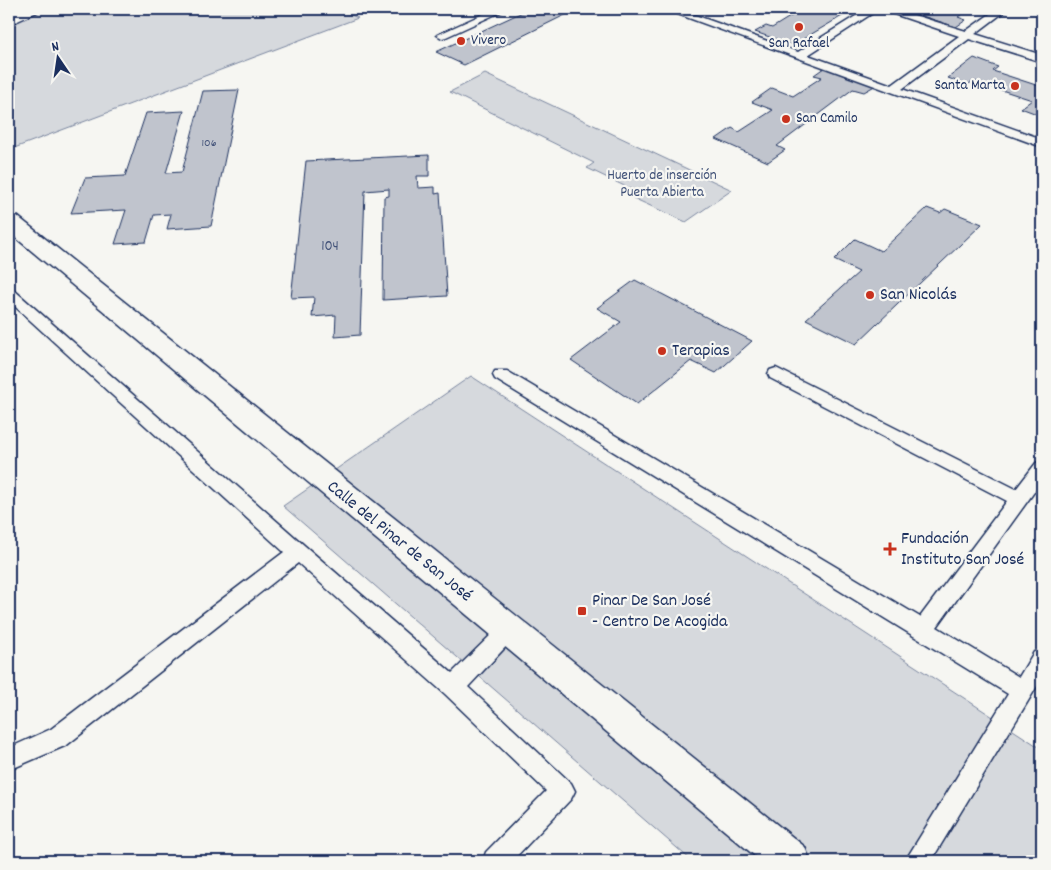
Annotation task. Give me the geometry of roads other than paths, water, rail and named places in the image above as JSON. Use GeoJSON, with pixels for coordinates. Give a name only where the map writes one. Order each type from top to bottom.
{"type":"FeatureCollection","features":[{"type":"Feature","properties":{"kind":"street"},"geometry":{"type":"LineString","coordinates":[[9,20],[31,9]]}},
{"type":"Feature","properties":{"kind":"street","name":"Calle del Pinar de San José"},"geometry":{"type":"LineString","coordinates":[[9,221],[791,861]]}},
{"type":"Feature","properties":{"kind":"lane"},"geometry":{"type":"LineString","coordinates":[[442,35],[502,9]]}},
{"type":"Feature","properties":{"kind":"lane"},"geometry":{"type":"LineString","coordinates":[[669,9],[1042,143]]}},
{"type":"Feature","properties":{"kind":"lane"},"geometry":{"type":"LineString","coordinates":[[801,55],[874,9]]}},
{"type":"Feature","properties":{"kind":"lane"},"geometry":{"type":"LineString","coordinates":[[884,9],[1042,60]]}},
{"type":"Feature","properties":{"kind":"lane"},"geometry":{"type":"LineString","coordinates":[[894,89],[1003,9]]}},
{"type":"Feature","properties":{"kind":"lane"},"geometry":{"type":"LineString","coordinates":[[9,293],[298,552],[453,687],[563,791],[495,861]]}},
{"type":"Feature","properties":{"kind":"lane"},"geometry":{"type":"LineString","coordinates":[[776,374],[1018,498]]}},
{"type":"Feature","properties":{"kind":"lane"},"geometry":{"type":"LineString","coordinates":[[501,375],[923,629],[1022,691]]}},
{"type":"Feature","properties":{"kind":"lane"},"geometry":{"type":"LineString","coordinates":[[923,629],[1042,468]]}},
{"type":"Feature","properties":{"kind":"lane"},"geometry":{"type":"LineString","coordinates":[[9,759],[58,737],[298,552]]}},
{"type":"Feature","properties":{"kind":"lane"},"geometry":{"type":"LineString","coordinates":[[453,687],[508,631]]}},
{"type":"Feature","properties":{"kind":"lane"},"geometry":{"type":"LineString","coordinates":[[917,861],[1042,660]]}},
{"type":"Feature","properties":{"kind":"place","name":"San Rafael"},"geometry":{"type":"Point","coordinates":[799,27]}},
{"type":"Feature","properties":{"kind":"place","name":"Vivero"},"geometry":{"type":"Point","coordinates":[461,41]}},
{"type":"Feature","properties":{"kind":"place","name":"Santa Marta"},"geometry":{"type":"Point","coordinates":[1015,86]}},
{"type":"Feature","properties":{"kind":"place","name":"San Camilo"},"geometry":{"type":"Point","coordinates":[786,119]}},
{"type":"Feature","properties":{"kind":"place","name":"San Nicolás"},"geometry":{"type":"Point","coordinates":[870,295]}},
{"type":"Feature","properties":{"kind":"place","name":"Terapias"},"geometry":{"type":"Point","coordinates":[662,351]}},
{"type":"Feature","properties":{"kind":"place","name":"Fundación Instituto San José"},"geometry":{"type":"Point","coordinates":[890,549]}},
{"type":"Feature","properties":{"kind":"place","name":"Pinar De San José - Centro De Acogida"},"geometry":{"type":"Point","coordinates":[582,611]}},
{"type":"Feature","properties":{"kind":"park label","name":"Huerto de inserción Puerta Abierta"},"geometry":{"type":"Point","coordinates":[662,184]}}]}
